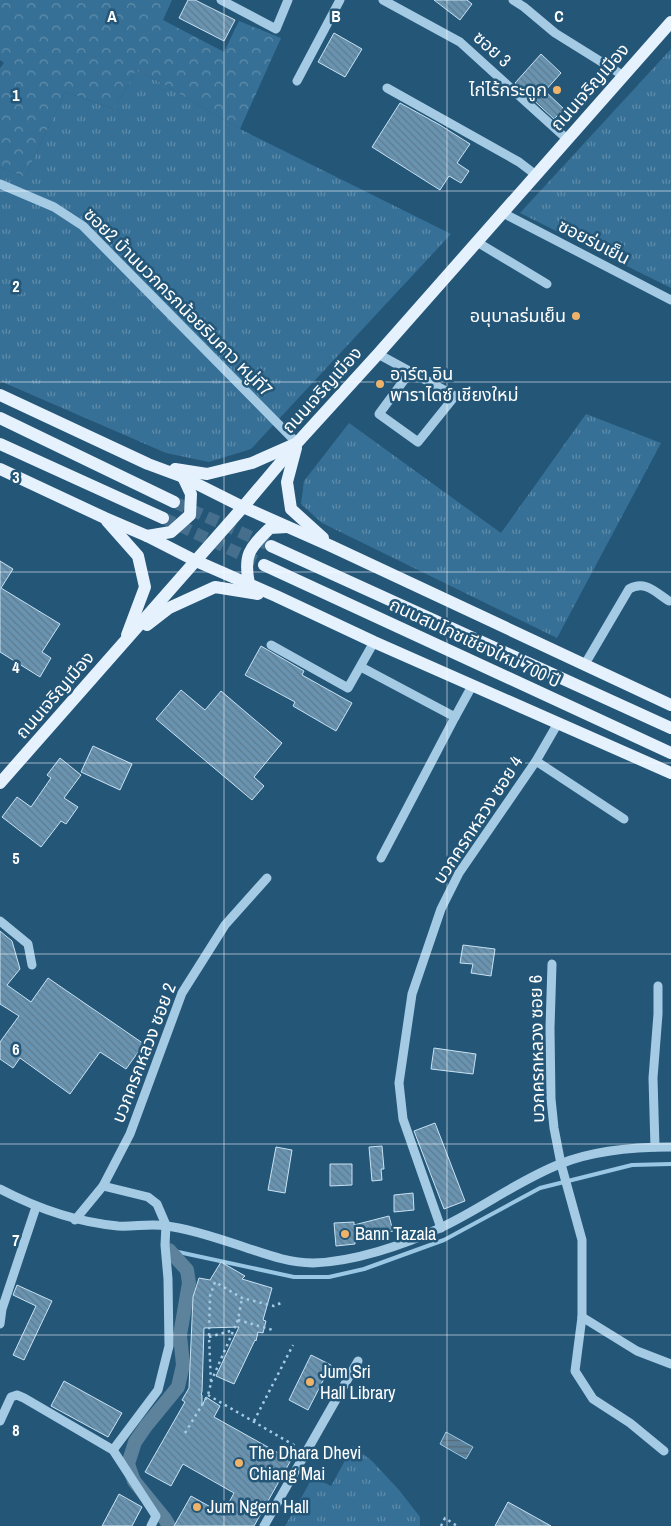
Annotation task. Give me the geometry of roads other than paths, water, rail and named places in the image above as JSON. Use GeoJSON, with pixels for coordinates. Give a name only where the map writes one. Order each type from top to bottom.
{"type":"FeatureCollection","features":[{"type":"Feature","properties":{"kind":"main road","name":"ถนนเจริญเมือง"},"geometry":{"type":"LineString","coordinates":[[0,783],[196,561],[297,443],[671,22]]}},
{"type":"Feature","properties":{"kind":"main road"},"geometry":{"type":"LineString","coordinates":[[0,396],[148,464],[183,477],[243,507],[332,546],[671,705]]}},
{"type":"Feature","properties":{"kind":"main road"},"geometry":{"type":"LineString","coordinates":[[0,418],[174,502]]}},
{"type":"Feature","properties":{"kind":"main road"},"geometry":{"type":"LineString","coordinates":[[148,464],[207,474],[252,463],[297,443]]}},
{"type":"Feature","properties":{"kind":"main road"},"geometry":{"type":"LineString","coordinates":[[297,443],[287,482],[291,508],[332,546]]}},
{"type":"Feature","properties":{"kind":"main road"},"geometry":{"type":"LineString","coordinates":[[0,444],[163,518]]}},
{"type":"Feature","properties":{"kind":"main road"},"geometry":{"type":"LineString","coordinates":[[0,469],[374,642],[671,773]]}},
{"type":"Feature","properties":{"kind":"main road"},"geometry":{"type":"LineString","coordinates":[[146,536],[171,532],[190,515],[191,494],[183,477]]}},
{"type":"Feature","properties":{"kind":"main road"},"geometry":{"type":"LineString","coordinates":[[105,518],[138,556],[145,587],[124,642]]}},
{"type":"Feature","properties":{"kind":"main road"},"geometry":{"type":"LineString","coordinates":[[249,584],[246,569],[251,548],[270,528],[290,527]]}},
{"type":"Feature","properties":{"kind":"main road","name":"ถนนสมโภชเชียงใหม่ 700 ปี"},"geometry":{"type":"LineString","coordinates":[[271,546],[671,728]]}},
{"type":"Feature","properties":{"kind":"main road","name":"ถนนสมโภชเชียงใหม่ 700 ปี"},"geometry":{"type":"LineString","coordinates":[[264,565],[671,753]]}},
{"type":"Feature","properties":{"kind":"main road"},"geometry":{"type":"LineString","coordinates":[[124,642],[169,608],[215,587],[276,596]]}},
{"type":"Feature","properties":{"kind":"street"},"geometry":{"type":"LineString","coordinates":[[221,0],[276,29],[288,0]]}},
{"type":"Feature","properties":{"kind":"street"},"geometry":{"type":"LineString","coordinates":[[298,81],[340,0]]}},
{"type":"Feature","properties":{"kind":"street","name":"ซอย 3"},"geometry":{"type":"LineString","coordinates":[[383,0],[460,42],[568,140]]}},
{"type":"Feature","properties":{"kind":"street"},"geometry":{"type":"LineString","coordinates":[[513,0],[555,33],[624,76]]}},
{"type":"Feature","properties":{"kind":"street"},"geometry":{"type":"LineString","coordinates":[[387,88],[519,162],[536,175]]}},
{"type":"Feature","properties":{"kind":"street","name":"ซอย2 บ้านบวกครกน้อยริมคาว หมู่ที7"},"geometry":{"type":"LineString","coordinates":[[0,184],[54,207],[83,226],[297,443]]}},
{"type":"Feature","properties":{"kind":"street","name":"ซอยร่มเย็น"},"geometry":{"type":"LineString","coordinates":[[503,213],[671,300]]}},
{"type":"Feature","properties":{"kind":"street"},"geometry":{"type":"LineString","coordinates":[[477,242],[546,284]]}},
{"type":"Feature","properties":{"kind":"street"},"geometry":{"type":"LineString","coordinates":[[378,354],[455,396],[418,442],[379,414],[410,372]]}},
{"type":"Feature","properties":{"kind":"street"},"geometry":{"type":"LineString","coordinates":[[585,664],[629,589],[644,585],[669,601]]}},
{"type":"Feature","properties":{"kind":"street"},"geometry":{"type":"LineString","coordinates":[[271,645],[348,688],[374,642]]}},
{"type":"Feature","properties":{"kind":"street"},"geometry":{"type":"LineString","coordinates":[[361,667],[455,716]]}},
{"type":"Feature","properties":{"kind":"street"},"geometry":{"type":"LineString","coordinates":[[381,858],[472,686]]}},
{"type":"Feature","properties":{"kind":"street","name":"บวกครกหลวง ซอย 4"},"geometry":{"type":"LineString","coordinates":[[441,1228],[403,1119],[399,1083],[412,994],[441,909],[459,873],[536,761],[558,723]]}},
{"type":"Feature","properties":{"kind":"street"},"geometry":{"type":"LineString","coordinates":[[536,761],[624,819]]}},
{"type":"Feature","properties":{"kind":"street","name":"บวกครกหลวง ซอย 2"},"geometry":{"type":"LineString","coordinates":[[75,1220],[103,1186],[130,1134],[182,993],[225,925],[267,878]]}},
{"type":"Feature","properties":{"kind":"street"},"geometry":{"type":"LineString","coordinates":[[0,920],[28,944],[32,965]]}},
{"type":"Feature","properties":{"kind":"street","name":"บวกครกหลวง ซอย 6"},"geometry":{"type":"LineString","coordinates":[[552,964],[550,1028],[554,1128],[561,1164],[582,1240],[582,1317],[575,1371],[594,1399],[630,1423],[664,1451]]}},
{"type":"Feature","properties":{"kind":"street"},"geometry":{"type":"LineString","coordinates":[[655,1147],[653,1078],[658,1014],[658,986]]}},
{"type":"Feature","properties":{"kind":"street"},"geometry":{"type":"LineString","coordinates":[[0,1189],[36,1207],[75,1220],[118,1226],[166,1226],[234,1244],[276,1258],[312,1263],[351,1258],[398,1245],[441,1228],[532,1177],[561,1164],[599,1153],[671,1147]]}},
{"type":"Feature","properties":{"kind":"street"},"geometry":{"type":"LineString","coordinates":[[103,1186],[148,1197],[157,1204],[166,1226],[169,1346],[158,1390],[113,1450]]}},
{"type":"Feature","properties":{"kind":"street"},"geometry":{"type":"LineString","coordinates":[[0,1324],[2,1310],[36,1207]]}},
{"type":"Feature","properties":{"kind":"street"},"geometry":{"type":"LineString","coordinates":[[582,1317],[637,1351],[671,1364]]}},
{"type":"Feature","properties":{"kind":"street"},"geometry":{"type":"LineString","coordinates":[[264,1526],[358,1361]]}},
{"type":"Feature","properties":{"kind":"street"},"geometry":{"type":"LineString","coordinates":[[0,1421],[11,1397],[17,1395],[113,1450],[156,1516],[151,1526]]}},
{"type":"Feature","properties":{"kind":"waterway"},"geometry":{"type":"LineString","coordinates":[[169,1250],[294,1277],[329,1277],[364,1269],[444,1240],[540,1188],[632,1165],[671,1164]]}},
{"type":"Feature","properties":{"kind":"waterway"},"geometry":{"type":"LineString","coordinates":[[169,1250],[187,1270],[189,1283],[180,1335],[183,1365],[178,1387],[135,1442],[128,1464],[134,1481],[169,1526]]}},
{"type":"Feature","properties":{"kind":"tunnel"},"geometry":{"type":"LineString","coordinates":[[174,502],[271,546]]}},
{"type":"Feature","properties":{"kind":"tunnel"},"geometry":{"type":"LineString","coordinates":[[163,518],[264,565]]}},
{"type":"Feature","properties":{"kind":"place","name":"ไก่ไร้กระดูก"},"geometry":{"type":"Point","coordinates":[557,90]}},
{"type":"Feature","properties":{"kind":"place","name":"อนุบาลร่มเย็น"},"geometry":{"type":"Point","coordinates":[576,316]}},
{"type":"Feature","properties":{"kind":"place","name":"อาร์ต อิน พาราไดซ์ เชียงใหม่"},"geometry":{"type":"Point","coordinates":[380,384]}},
{"type":"Feature","properties":{"kind":"place","name":"Bann Tazala"},"geometry":{"type":"Point","coordinates":[345,1234]}},
{"type":"Feature","properties":{"kind":"place","name":"Jum Sri Hall Library"},"geometry":{"type":"Point","coordinates":[310,1382]}},
{"type":"Feature","properties":{"kind":"place","name":"The Dhara Dhevi Chiang Mai"},"geometry":{"type":"Point","coordinates":[239,1463]}},
{"type":"Feature","properties":{"kind":"place","name":"Jum Ngern Hall"},"geometry":{"type":"Point","coordinates":[197,1507]}}]}
